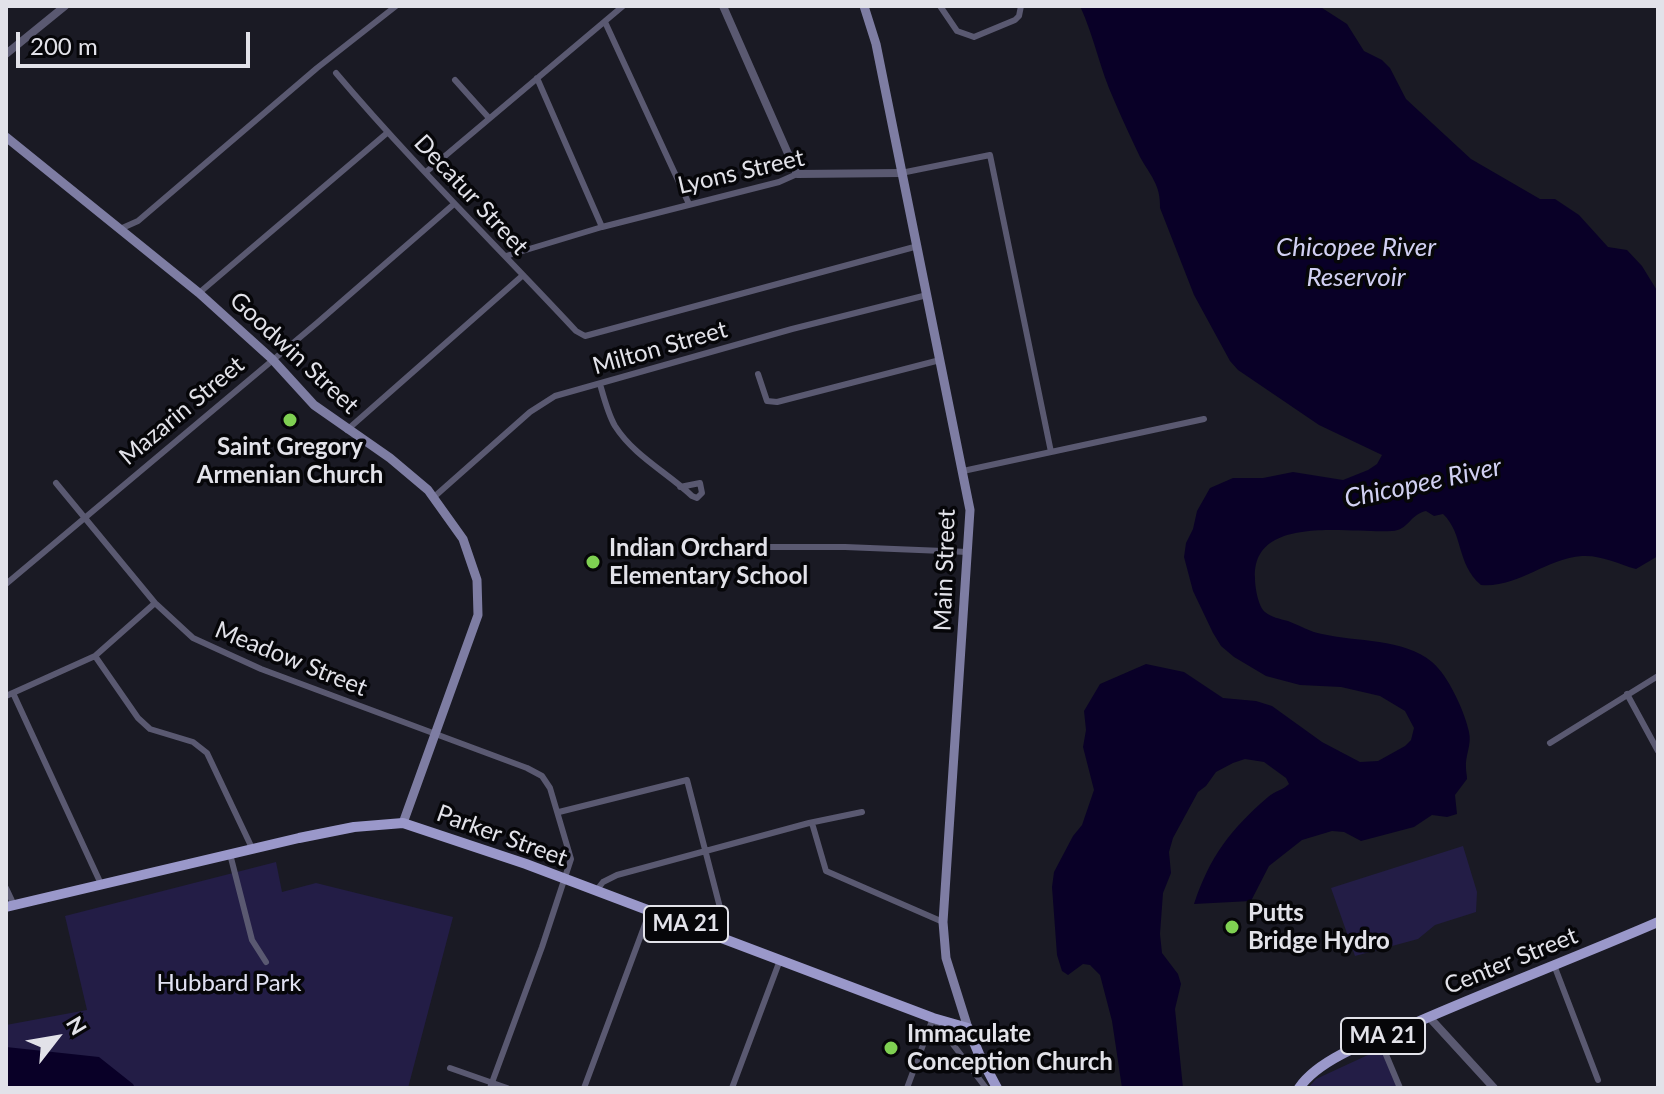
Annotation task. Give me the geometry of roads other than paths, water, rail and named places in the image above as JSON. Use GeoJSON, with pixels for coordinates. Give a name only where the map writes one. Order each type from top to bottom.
{"type":"FeatureCollection","features":[{"type":"Feature","properties":{"kind":"main road","name":"Main Street"},"geometry":{"type":"LineString","coordinates":[[864,6],[876,44],[970,510],[943,922],[946,958],[968,1028],[997,1088]]}},
{"type":"Feature","properties":{"kind":"main road","name":"Goodwin Street"},"geometry":{"type":"LineString","coordinates":[[6,137],[199,293],[272,359],[314,405],[390,458],[434,497],[463,539],[477,580],[478,615],[403,823]]}},
{"type":"Feature","properties":{"kind":"main road","name":"Parker Street"},"geometry":{"type":"LineString","coordinates":[[10,906],[252,848],[354,827],[403,823],[526,864],[933,1018],[968,1028]]}},
{"type":"Feature","properties":{"kind":"main road","name":"Center Street"},"geometry":{"type":"LineString","coordinates":[[1299,1088],[1321,1066],[1379,1038],[1658,922]]}},
{"type":"Feature","properties":{"kind":"street"},"geometry":{"type":"LineString","coordinates":[[6,54],[65,6]]}},
{"type":"Feature","properties":{"kind":"street"},"geometry":{"type":"LineString","coordinates":[[120,229],[138,221],[317,68],[396,6]]}},
{"type":"Feature","properties":{"kind":"street"},"geometry":{"type":"LineString","coordinates":[[426,172],[623,6]]}},
{"type":"Feature","properties":{"kind":"street"},"geometry":{"type":"LineString","coordinates":[[723,6],[797,174]]}},
{"type":"Feature","properties":{"kind":"street"},"geometry":{"type":"LineString","coordinates":[[940,6],[957,31],[974,37],[1015,20],[1021,8]]}},
{"type":"Feature","properties":{"kind":"street"},"geometry":{"type":"LineString","coordinates":[[605,22],[689,204]]}},
{"type":"Feature","properties":{"kind":"street","name":"Decatur Street"},"geometry":{"type":"LineString","coordinates":[[336,73],[387,133],[522,276],[576,331],[585,336],[918,246]]}},
{"type":"Feature","properties":{"kind":"street"},"geometry":{"type":"LineString","coordinates":[[537,78],[602,227]]}},
{"type":"Feature","properties":{"kind":"street"},"geometry":{"type":"LineString","coordinates":[[455,80],[489,118]]}},
{"type":"Feature","properties":{"kind":"street"},"geometry":{"type":"LineString","coordinates":[[199,293],[387,133]]}},
{"type":"Feature","properties":{"kind":"street","name":"Lyons Street"},"geometry":{"type":"LineString","coordinates":[[506,256],[602,227],[779,182],[797,174],[901,173],[990,155],[1051,452]]}},
{"type":"Feature","properties":{"kind":"street","name":"Mazarin Street"},"geometry":{"type":"LineString","coordinates":[[6,584],[454,204]]}},
{"type":"Feature","properties":{"kind":"street"},"geometry":{"type":"LineString","coordinates":[[347,430],[522,276]]}},
{"type":"Feature","properties":{"kind":"street","name":"Milton Street"},"geometry":{"type":"LineString","coordinates":[[434,497],[543,403],[567,392],[927,295]]}},
{"type":"Feature","properties":{"kind":"street"},"geometry":{"type":"LineString","coordinates":[[758,374],[767,401],[777,402],[940,360]]}},
{"type":"Feature","properties":{"kind":"street"},"geometry":{"type":"LineString","coordinates":[[600,384],[616,427],[680,487]]}},
{"type":"Feature","properties":{"kind":"street"},"geometry":{"type":"LineString","coordinates":[[963,471],[1204,419]]}},
{"type":"Feature","properties":{"kind":"street","name":"Meadow Street"},"geometry":{"type":"LineString","coordinates":[[56,483],[155,603],[180,628],[208,647],[537,772],[550,788],[571,859],[491,1085]]}},
{"type":"Feature","properties":{"kind":"street"},"geometry":{"type":"LineString","coordinates":[[768,547],[968,552]]}},
{"type":"Feature","properties":{"kind":"street"},"geometry":{"type":"LineString","coordinates":[[101,884],[9,694],[95,656],[155,603]]}},
{"type":"Feature","properties":{"kind":"street"},"geometry":{"type":"LineString","coordinates":[[95,656],[138,718],[150,729],[193,742],[207,753],[252,848]]}},
{"type":"Feature","properties":{"kind":"street"},"geometry":{"type":"LineString","coordinates":[[1550,743],[1658,676]]}},
{"type":"Feature","properties":{"kind":"street"},"geometry":{"type":"LineString","coordinates":[[1627,694],[1658,751]]}},
{"type":"Feature","properties":{"kind":"street"},"geometry":{"type":"LineString","coordinates":[[559,812],[687,780],[726,939]]}},
{"type":"Feature","properties":{"kind":"street"},"geometry":{"type":"LineString","coordinates":[[596,891],[603,882],[617,875],[862,812]]}},
{"type":"Feature","properties":{"kind":"street"},"geometry":{"type":"LineString","coordinates":[[812,823],[826,871],[943,922]]}},
{"type":"Feature","properties":{"kind":"street"},"geometry":{"type":"LineString","coordinates":[[230,854],[252,940],[266,962]]}},
{"type":"Feature","properties":{"kind":"street"},"geometry":{"type":"LineString","coordinates":[[6,888],[10,906]]}},
{"type":"Feature","properties":{"kind":"street"},"geometry":{"type":"LineString","coordinates":[[584,1088],[650,911]]}},
{"type":"Feature","properties":{"kind":"street"},"geometry":{"type":"LineString","coordinates":[[732,1088],[780,960]]}},
{"type":"Feature","properties":{"kind":"street"},"geometry":{"type":"LineString","coordinates":[[1554,965],[1598,1080]]}},
{"type":"Feature","properties":{"kind":"street"},"geometry":{"type":"LineString","coordinates":[[1429,1017],[1494,1088]]}},
{"type":"Feature","properties":{"kind":"street"},"geometry":{"type":"LineString","coordinates":[[907,1088],[933,1018]]}},
{"type":"Feature","properties":{"kind":"street"},"geometry":{"type":"LineString","coordinates":[[933,1018],[986,1088]]}},
{"type":"Feature","properties":{"kind":"street"},"geometry":{"type":"LineString","coordinates":[[1379,1038],[1400,1088]]}},
{"type":"Feature","properties":{"kind":"street"},"geometry":{"type":"LineString","coordinates":[[450,1068],[491,1085],[507,1088]]}},
{"type":"Feature","properties":{"kind":"water","name":"Chicopee River Reservoir"},"geometry":{"type":"Polygon","coordinates":[[[1080,6],[1319,6],[1347,24],[1364,51],[1390,68],[1406,99],[1471,159],[1540,199],[1555,199],[1579,215],[1608,247],[1627,250],[1642,266],[1658,292],[1658,556],[1636,569],[1603,558],[1569,558],[1507,582],[1481,585],[1467,568],[1450,522],[1443,514],[1434,516],[1426,511],[1398,530],[1307,531],[1286,535],[1270,544],[1258,557],[1256,591],[1260,605],[1267,614],[1318,633],[1408,649],[1421,654],[1438,668],[1455,694],[1467,724],[1470,737],[1467,779],[1455,795],[1457,814],[1447,817],[1432,815],[1414,827],[1361,841],[1344,832],[1332,831],[1302,840],[1269,866],[1251,901],[1194,904],[1214,858],[1232,833],[1268,797],[1289,784],[1286,778],[1264,762],[1245,759],[1216,772],[1198,792],[1173,838],[1169,852],[1171,873],[1163,893],[1162,953],[1178,974],[1181,984],[1175,1009],[1183,1088],[1122,1088],[1112,1021],[1100,975],[1090,965],[1083,964],[1068,975],[1062,971],[1057,955],[1052,887],[1054,872],[1082,825],[1094,790],[1083,747],[1086,730],[1084,711],[1100,684],[1146,664],[1184,672],[1223,698],[1272,706],[1322,742],[1360,762],[1378,761],[1405,746],[1411,740],[1414,728],[1405,711],[1380,696],[1341,687],[1300,685],[1266,676],[1234,657],[1221,646],[1193,591],[1184,557],[1186,543],[1197,511],[1210,488],[1233,478],[1263,478],[1293,472],[1343,480],[1368,470],[1377,464],[1382,455],[1319,425],[1238,370],[1230,361],[1194,295],[1160,208],[1157,187],[1109,89],[1080,6]]]}},
{"type":"Feature","properties":{"kind":"water"},"geometry":{"type":"Polygon","coordinates":[[[6,1047],[99,1057],[135,1088],[6,1088],[6,1047]]]}},
{"type":"Feature","properties":{"kind":"place","name":"Saint Gregory Armenian Church"},"geometry":{"type":"Point","coordinates":[290,420]}},
{"type":"Feature","properties":{"kind":"place","name":"Indian Orchard Elementary School"},"geometry":{"type":"Point","coordinates":[593,562]}},
{"type":"Feature","properties":{"kind":"place","name":"Putts Bridge Hydro"},"geometry":{"type":"Point","coordinates":[1232,927]}},
{"type":"Feature","properties":{"kind":"place","name":"Immaculate Conception Church"},"geometry":{"type":"Point","coordinates":[891,1048]}},
{"type":"Feature","properties":{"kind":"water label","name":"Chicopee River"},"geometry":{"type":"Point","coordinates":[1423,483]}},
{"type":"Feature","properties":{"kind":"park label","name":"Hubbard Park"},"geometry":{"type":"Point","coordinates":[229,983]}}]}
